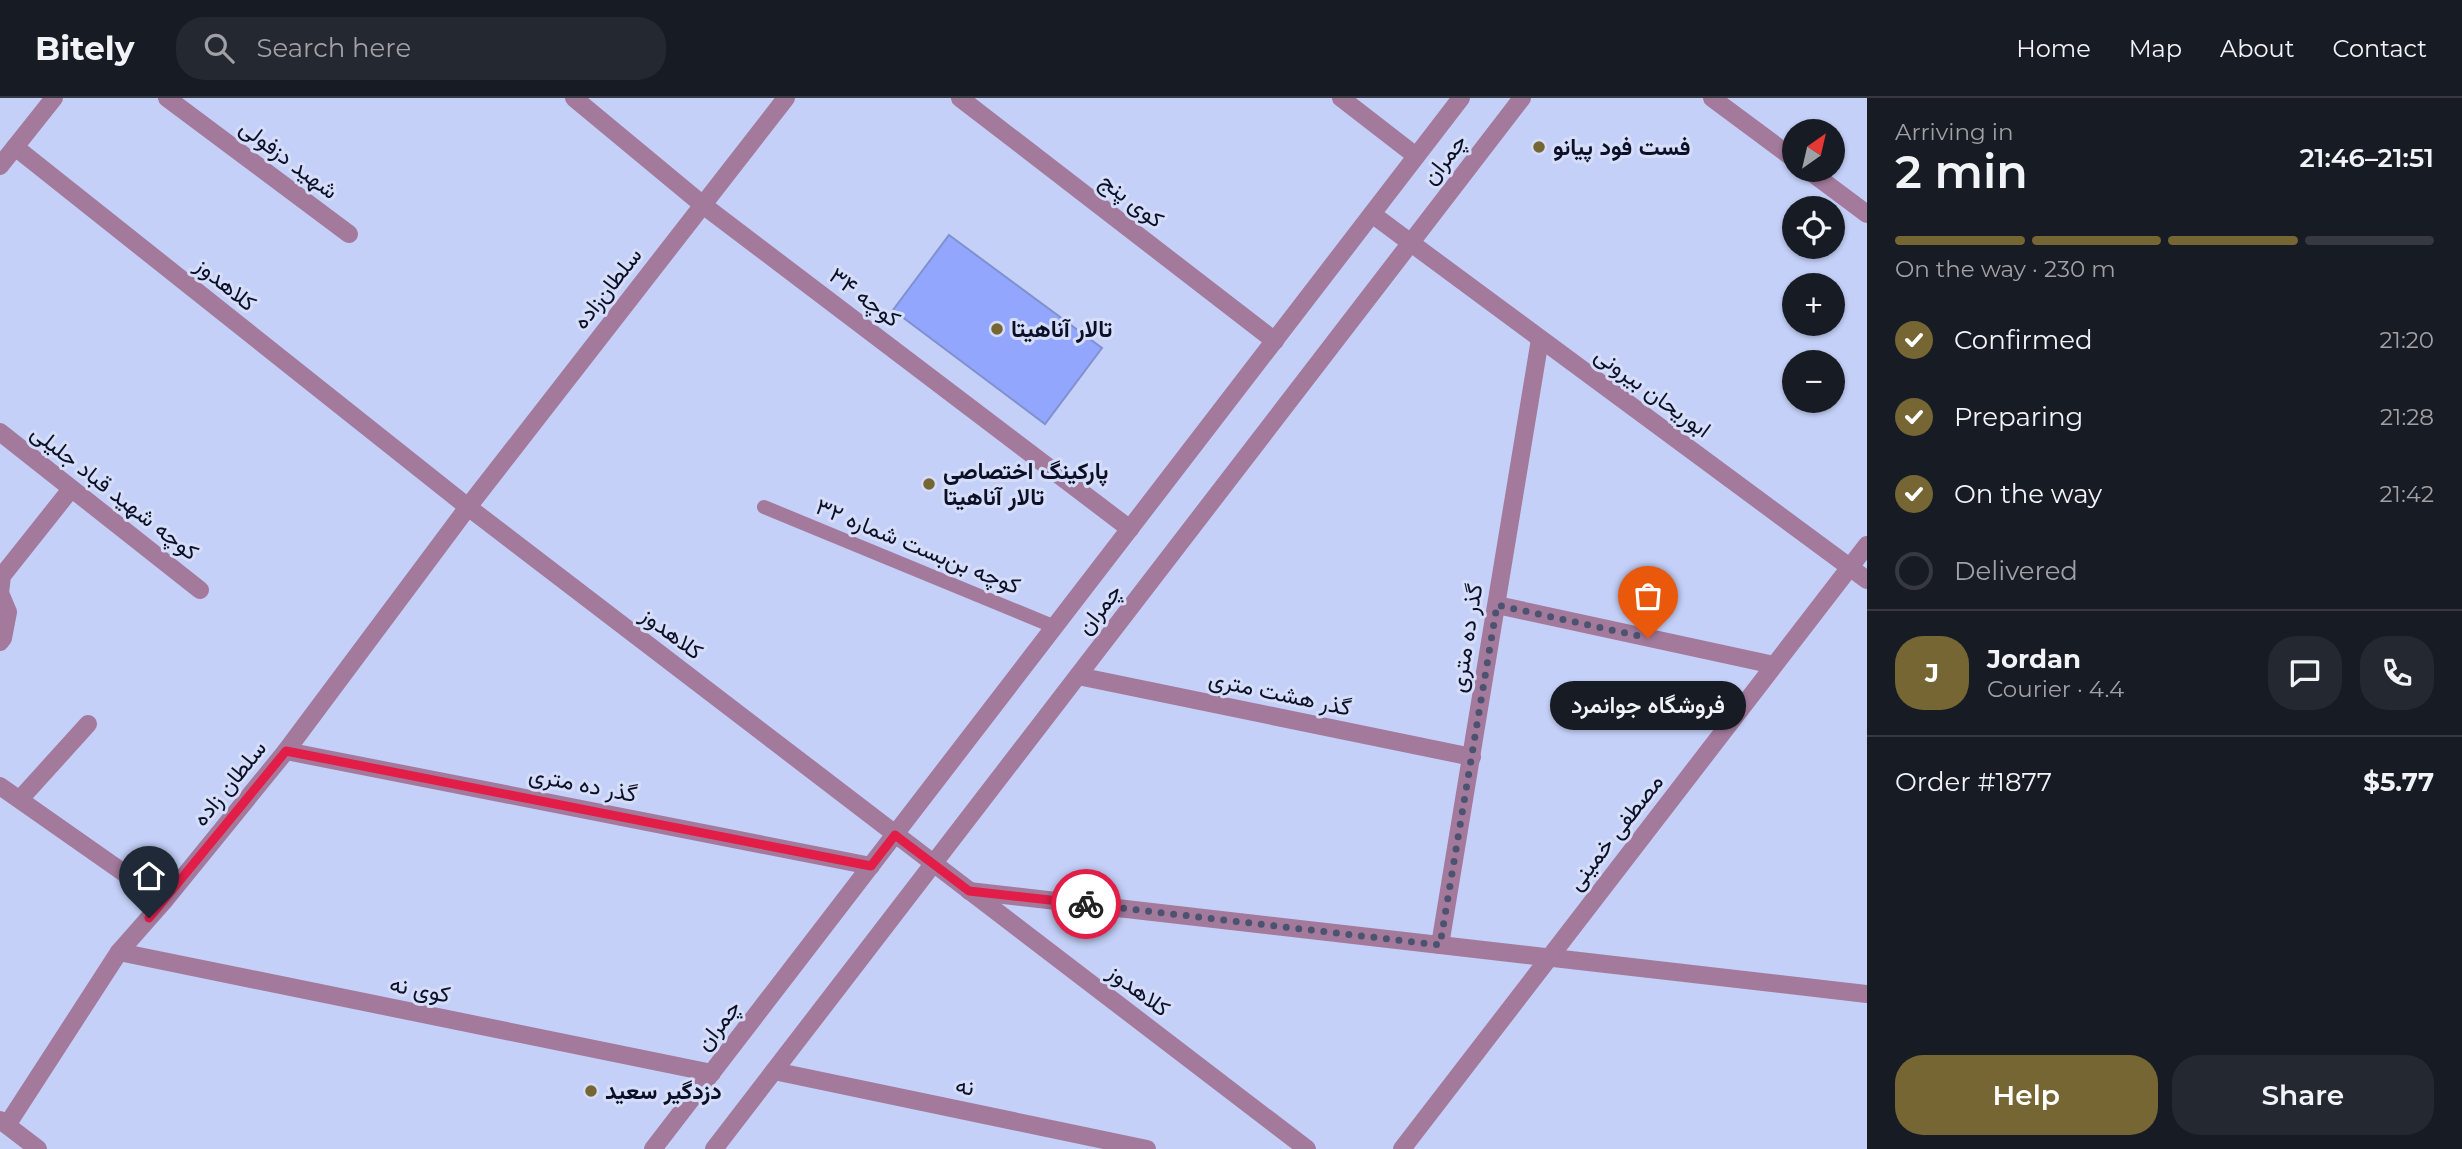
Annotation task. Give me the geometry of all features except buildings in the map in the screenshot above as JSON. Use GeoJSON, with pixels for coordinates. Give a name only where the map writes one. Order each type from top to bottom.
{"type":"FeatureCollection","features":[{"type":"Feature","properties":{"kind":"street"},"geometry":{"type":"LineString","coordinates":[[0,166],[54,98]]}},
{"type":"Feature","properties":{"kind":"street","name":"شهید دزفولی"},"geometry":{"type":"LineString","coordinates":[[167,98],[349,233]]}},
{"type":"Feature","properties":{"kind":"street","name":"کوچه ۳۴"},"geometry":{"type":"LineString","coordinates":[[574,98],[703,205],[1130,529]]}},
{"type":"Feature","properties":{"kind":"street","name":"سلطان‌زاده"},"geometry":{"type":"LineString","coordinates":[[468,508],[786,98]]}},
{"type":"Feature","properties":{"kind":"street","name":"کوی پنج"},"geometry":{"type":"LineString","coordinates":[[960,98],[1275,341]]}},
{"type":"Feature","properties":{"kind":"street"},"geometry":{"type":"LineString","coordinates":[[1341,98],[1416,156]]}},
{"type":"Feature","properties":{"kind":"street","name":"چمران"},"geometry":{"type":"LineString","coordinates":[[653,1149],[1461,98]]}},
{"type":"Feature","properties":{"kind":"street","name":"چمران"},"geometry":{"type":"LineString","coordinates":[[714,1149],[1522,98]]}},
{"type":"Feature","properties":{"kind":"street"},"geometry":{"type":"LineString","coordinates":[[1712,98],[1782,150]]}},
{"type":"Feature","properties":{"kind":"street","name":"کلاهدوز"},"geometry":{"type":"LineString","coordinates":[[15,147],[468,508],[1307,1149]]}},
{"type":"Feature","properties":{"kind":"street"},"geometry":{"type":"LineString","coordinates":[[1824,182],[1867,214]]}},
{"type":"Feature","properties":{"kind":"street","name":"ابوریحان بیرونی"},"geometry":{"type":"LineString","coordinates":[[1372,214],[1867,580]]}},
{"type":"Feature","properties":{"kind":"street","name":"گذر ده متری"},"geometry":{"type":"LineString","coordinates":[[1440,945],[1540,339]]}},
{"type":"Feature","properties":{"kind":"street","name":"کوچه شهید قباد جلیلی"},"geometry":{"type":"LineString","coordinates":[[0,432],[200,590]]}},
{"type":"Feature","properties":{"kind":"street"},"geometry":{"type":"LineString","coordinates":[[0,642],[4,638],[8,612],[0,593],[2,576],[71,489]]}},
{"type":"Feature","properties":{"kind":"street","name":"سلطان زاده"},"geometry":{"type":"LineString","coordinates":[[3,1122],[119,952],[286,751],[468,508]]}},
{"type":"Feature","properties":{"kind":"street","name":"مصطفی خمینی"},"geometry":{"type":"LineString","coordinates":[[1402,1149],[1867,545]]}},
{"type":"Feature","properties":{"kind":"street"},"geometry":{"type":"LineString","coordinates":[[1497,605],[1774,665]]}},
{"type":"Feature","properties":{"kind":"street","name":"گذر هشت متری"},"geometry":{"type":"LineString","coordinates":[[1078,676],[1472,757]]}},
{"type":"Feature","properties":{"kind":"street"},"geometry":{"type":"LineString","coordinates":[[20,798],[88,724]]}},
{"type":"Feature","properties":{"kind":"street","name":"گذر ده متری"},"geometry":{"type":"LineString","coordinates":[[286,751],[871,866]]}},
{"type":"Feature","properties":{"kind":"street"},"geometry":{"type":"LineString","coordinates":[[0,786],[164,901]]}},
{"type":"Feature","properties":{"kind":"street"},"geometry":{"type":"LineString","coordinates":[[969,891],[1867,994]]}},
{"type":"Feature","properties":{"kind":"street","name":"کوی نه"},"geometry":{"type":"LineString","coordinates":[[119,952],[712,1073]]}},
{"type":"Feature","properties":{"kind":"street","name":"نه"},"geometry":{"type":"LineString","coordinates":[[774,1071],[1147,1149]]}},
{"type":"Feature","properties":{"kind":"street"},"geometry":{"type":"LineString","coordinates":[[3,1122],[38,1149]]}},
{"type":"Feature","properties":{"kind":"lane","name":"کوچه بن‌بست شماره ۳۲"},"geometry":{"type":"LineString","coordinates":[[764,507],[1055,627]]}},
{"type":"Feature","properties":{"kind":"way so far"},"geometry":{"type":"LineString","coordinates":[[1086,904],[1440,945],[1497,605],[1648,638]]}},
{"type":"Feature","properties":{"kind":"place","name":"فست فود پیانو"},"geometry":{"type":"Point","coordinates":[1539,147]}},
{"type":"Feature","properties":{"kind":"place","name":"تالار آناهیتا"},"geometry":{"type":"Point","coordinates":[997,329]}},
{"type":"Feature","properties":{"kind":"place","name":"پارکینگ اختصاصی تالار آناهیتا"},"geometry":{"type":"Point","coordinates":[929,484]}},
{"type":"Feature","properties":{"kind":"place","name":"فروشگاه جوانمرد"},"geometry":{"type":"Point","coordinates":[1648,638]}},
{"type":"Feature","properties":{"kind":"place","name":"دزدگیر سعید"},"geometry":{"type":"Point","coordinates":[591,1091]}},
{"type":"Feature","properties":{"kind":"route"},"geometry":{"type":"LineString","coordinates":[[149,918],[286,751],[871,866],[895,835],[969,891],[1086,904]]}}]}
